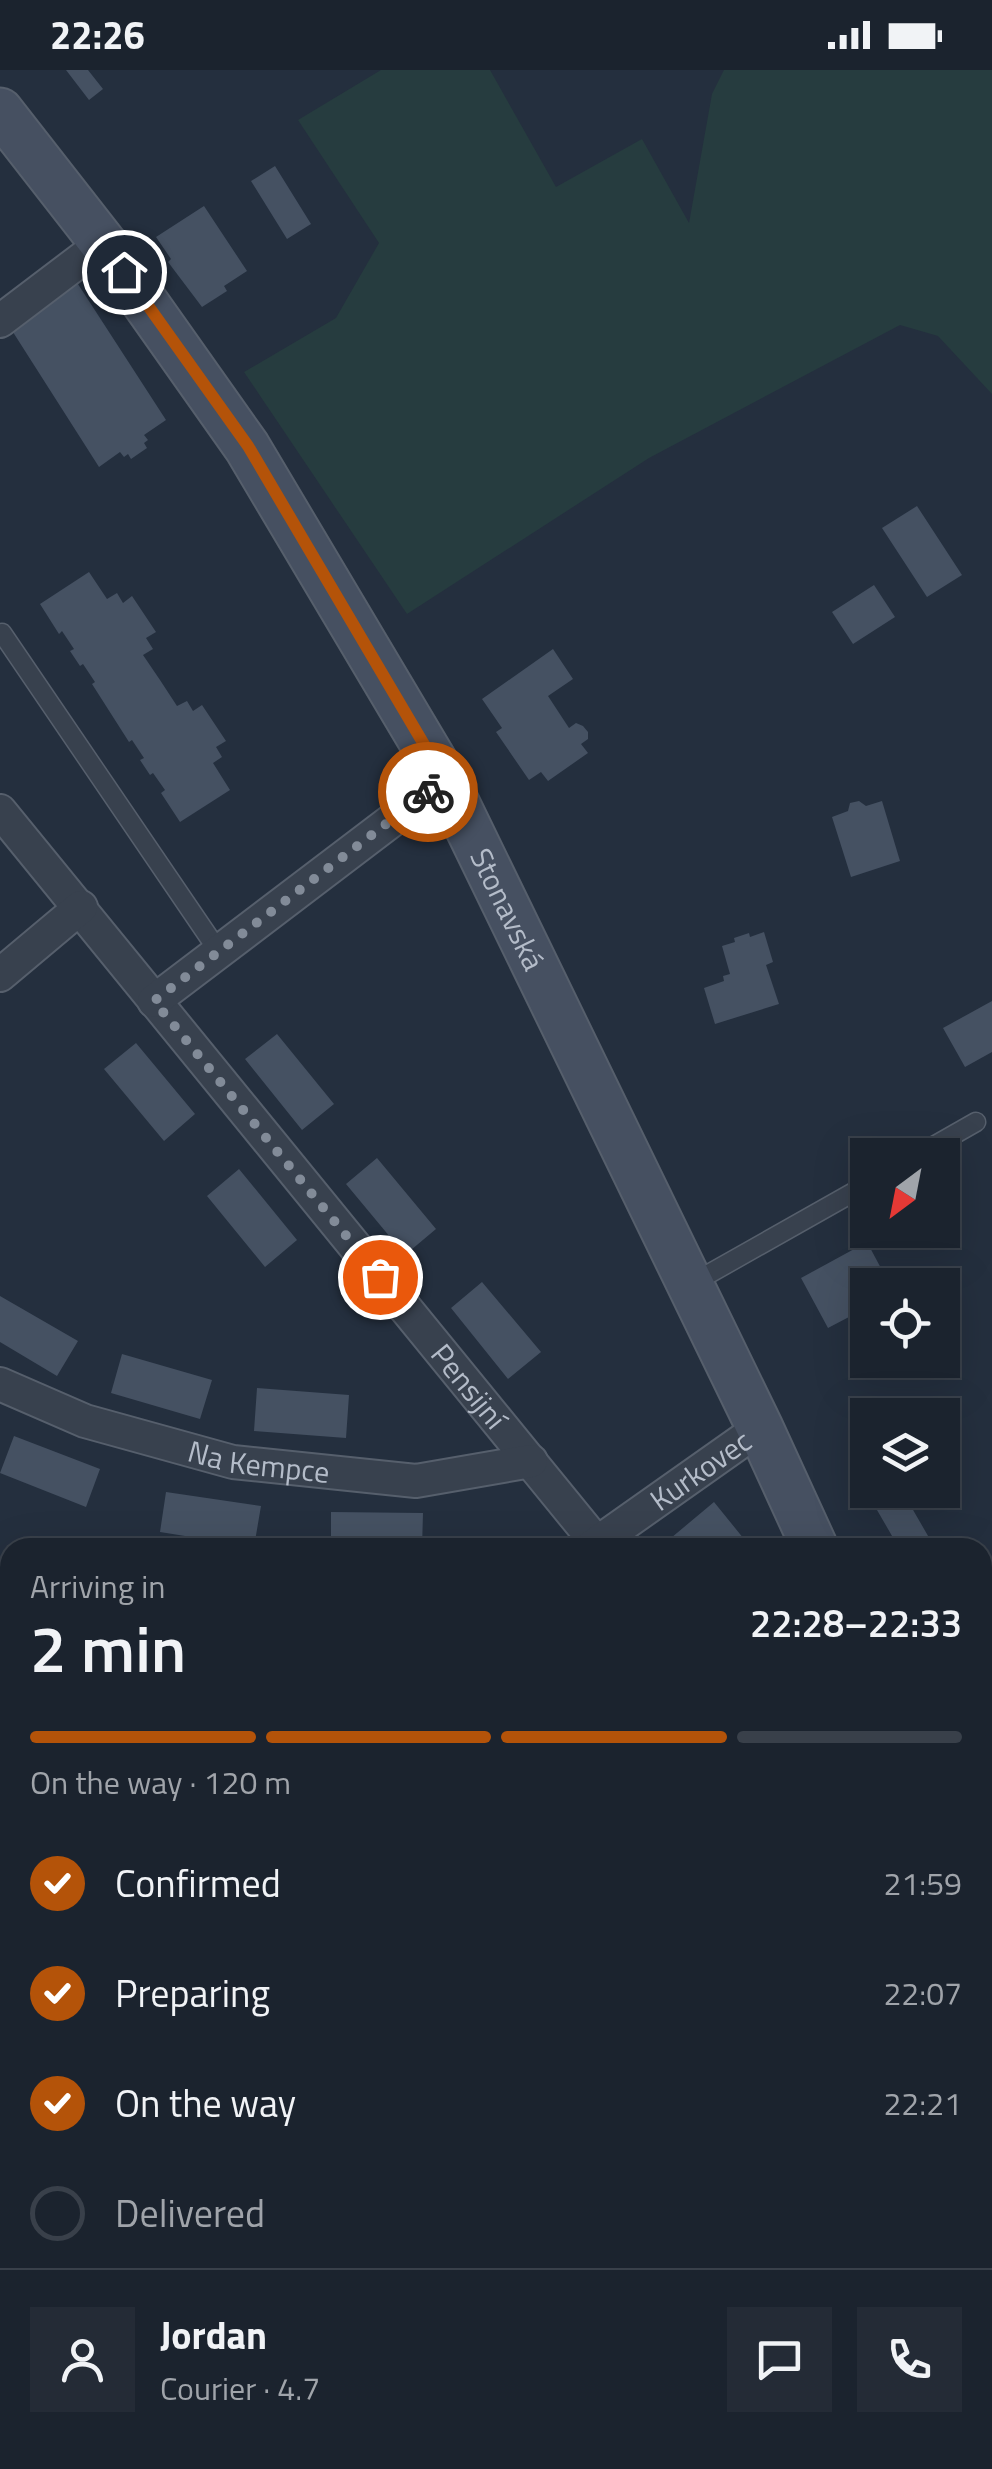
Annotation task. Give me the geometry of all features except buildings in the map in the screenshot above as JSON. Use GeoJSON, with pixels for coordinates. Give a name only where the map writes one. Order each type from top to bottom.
{"type":"FeatureCollection","features":[{"type":"Feature","properties":{"kind":"main road","name":"Stonavská"},"geometry":{"type":"LineString","coordinates":[[0,111],[103,243],[248,446],[445,780],[810,1538]]}},
{"type":"Feature","properties":{"kind":"street"},"geometry":{"type":"LineString","coordinates":[[0,321],[103,243]]}},
{"type":"Feature","properties":{"kind":"street"},"geometry":{"type":"LineString","coordinates":[[154,1001],[445,780]]}},
{"type":"Feature","properties":{"kind":"street","name":"Pensijní"},"geometry":{"type":"LineString","coordinates":[[0,811],[531,1461],[588,1538]]}},
{"type":"Feature","properties":{"kind":"street"},"geometry":{"type":"LineString","coordinates":[[0,975],[80,907]]}},
{"type":"Feature","properties":{"kind":"street","name":"Na Kempce"},"geometry":{"type":"LineString","coordinates":[[0,1384],[85,1422],[232,1462],[416,1481],[531,1461]]}},
{"type":"Feature","properties":{"kind":"street","name":"Kurkovec"},"geometry":{"type":"LineString","coordinates":[[603,1538],[760,1428]]}},
{"type":"Feature","properties":{"kind":"lane"},"geometry":{"type":"LineString","coordinates":[[0,634],[219,952]]}},
{"type":"Feature","properties":{"kind":"lane"},"geometry":{"type":"LineString","coordinates":[[948,1138],[976,1122]]}},
{"type":"Feature","properties":{"kind":"lane"},"geometry":{"type":"LineString","coordinates":[[690,1285],[850,1194]]}},
{"type":"Feature","properties":{"kind":"green space"},"geometry":{"type":"Polygon","coordinates":[[[381,70],[490,70],[556,187],[642,139],[689,223],[712,94],[724,70],[992,70],[992,394],[938,336],[900,325],[649,458],[407,614],[244,372],[336,318],[379,243],[298,120],[381,70]]]}},
{"type":"Feature","properties":{"kind":"way so far"},"geometry":{"type":"LineString","coordinates":[[380,1277],[154,1001],[428,792]]}},
{"type":"Feature","properties":{"kind":"route"},"geometry":{"type":"LineString","coordinates":[[124,272],[248,446],[445,780],[428,792]]}}]}
